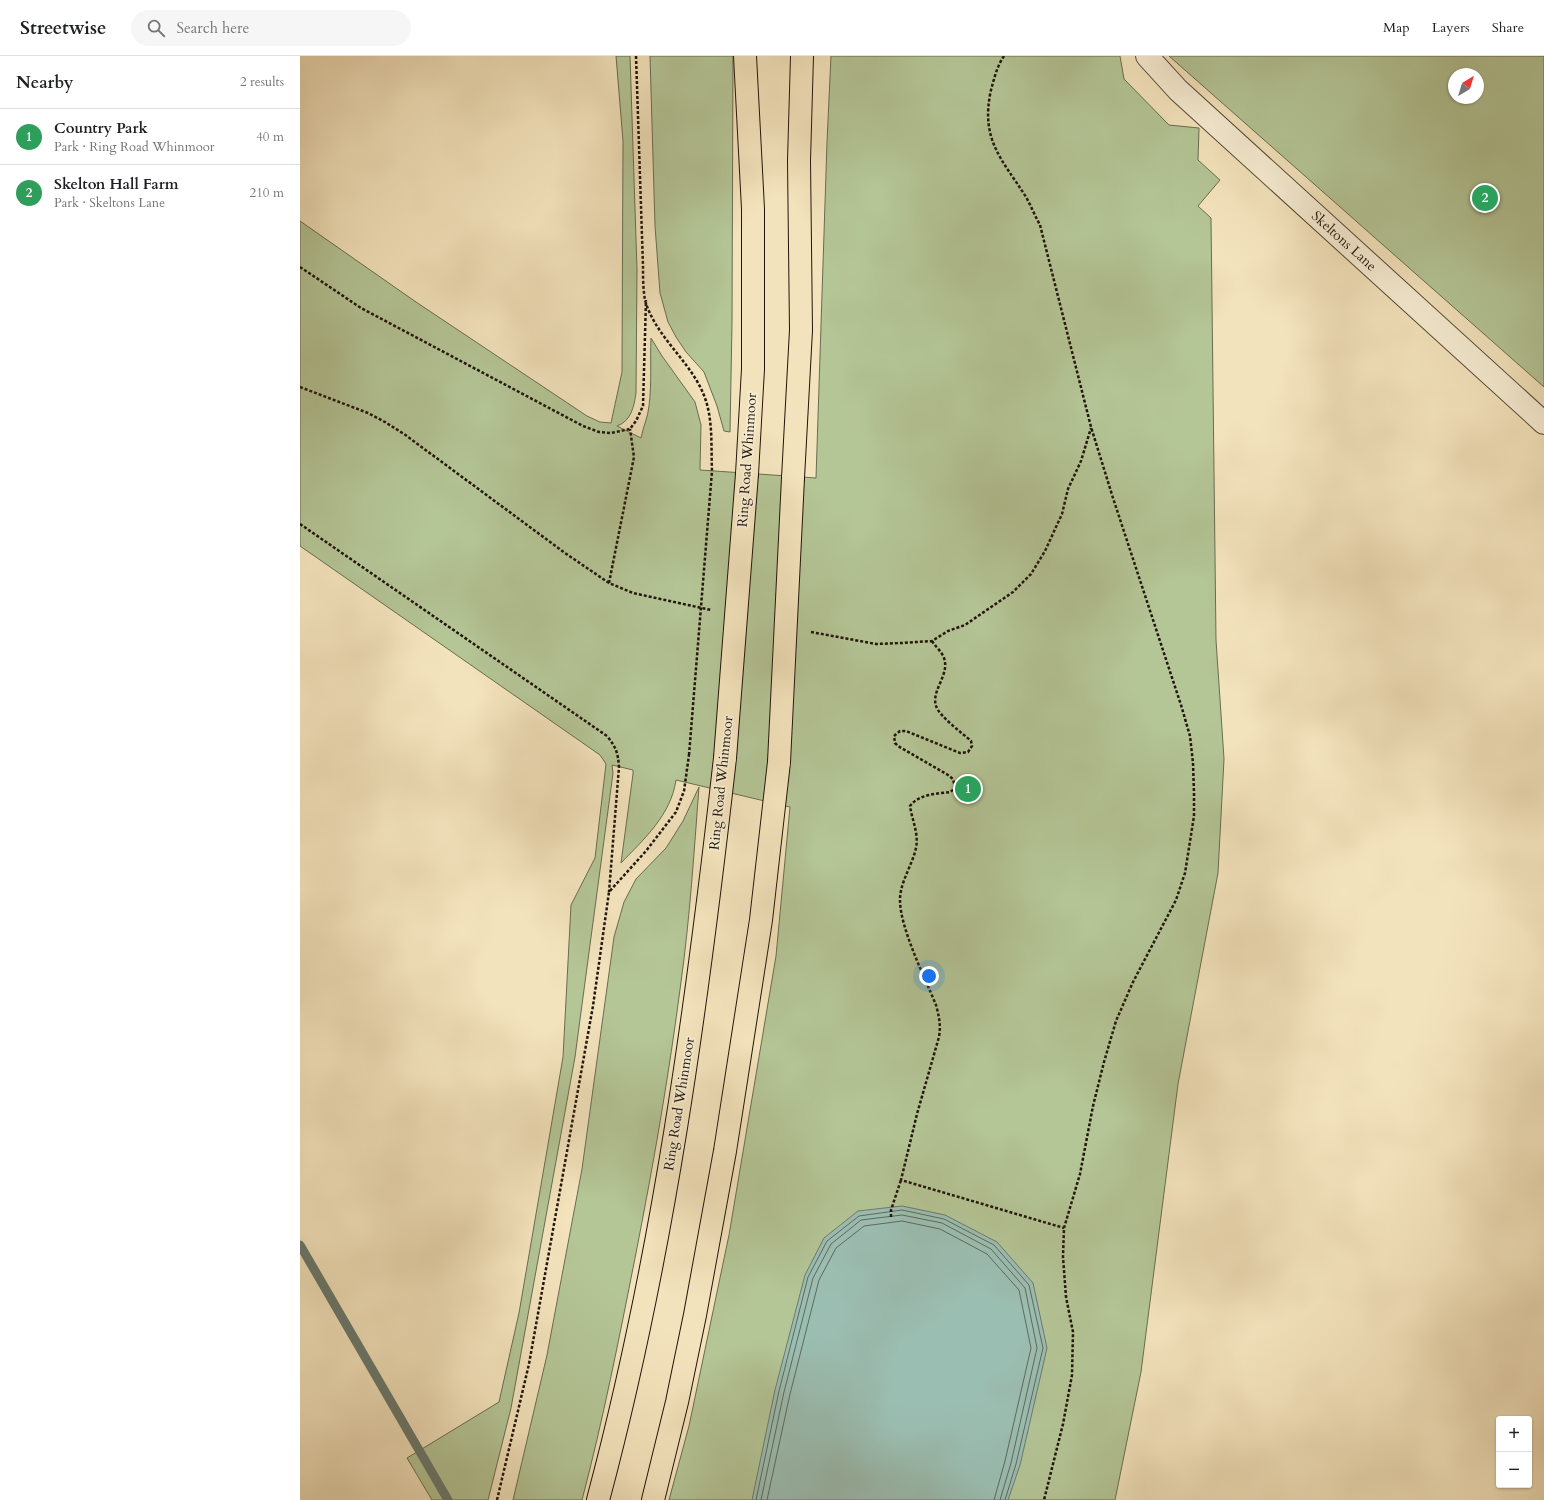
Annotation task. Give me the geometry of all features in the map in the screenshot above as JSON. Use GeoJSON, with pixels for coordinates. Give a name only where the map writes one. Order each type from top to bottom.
{"type":"FeatureCollection","features":[{"type":"Feature","properties":{"kind":"highway","name":"Ring Road Whinmoor"},"geometry":{"type":"LineString","coordinates":[[598,1500],[641,1318],[678,1120],[708,911],[725,758],[747,474],[753,369],[753,209],[745,56]]}},
{"type":"Feature","properties":{"kind":"highway"},"geometry":{"type":"LineString","coordinates":[[653,1500],[687,1351],[725,1151],[761,920],[779,762],[801,330],[799,161],[802,56]]}},
{"type":"Feature","properties":{"kind":"street","name":"Skeltons Lane"},"geometry":{"type":"LineString","coordinates":[[1147,56],[1178,90],[1544,423]]}},
{"type":"Feature","properties":{"kind":"path"},"geometry":{"type":"LineString","coordinates":[[609,584],[634,457],[630,429],[643,406],[646,300],[642,266],[636,56]]}},
{"type":"Feature","properties":{"kind":"path"},"geometry":{"type":"LineString","coordinates":[[1004,56],[994,78],[989,100],[988,124],[994,147],[1006,169],[1026,198],[1040,225],[1091,427],[1181,705],[1190,736],[1194,763],[1194,816],[1185,873],[1176,900],[1133,982],[1116,1021],[1095,1098],[1080,1174],[1064,1228],[1063,1257],[1066,1297],[1073,1332],[1072,1375],[1063,1424],[1044,1500]]}},
{"type":"Feature","properties":{"kind":"path"},"geometry":{"type":"LineString","coordinates":[[300,267],[361,308],[583,426],[599,432],[611,433],[630,429]]}},
{"type":"Feature","properties":{"kind":"path"},"geometry":{"type":"LineString","coordinates":[[609,892],[646,851],[676,812],[684,791],[689,755],[712,471],[710,422],[706,401],[687,367],[662,334],[646,300]]}},
{"type":"Feature","properties":{"kind":"path"},"geometry":{"type":"LineString","coordinates":[[300,387],[385,422],[404,434],[609,584],[632,593],[714,611]]}},
{"type":"Feature","properties":{"kind":"path"},"geometry":{"type":"LineString","coordinates":[[810,631],[876,644],[901,644],[932,641],[948,631],[965,625],[1013,592],[1031,574],[1045,552],[1062,514],[1068,489],[1081,461],[1091,427]]}},
{"type":"Feature","properties":{"kind":"path"},"geometry":{"type":"LineString","coordinates":[[300,524],[607,736],[614,744],[618,754],[619,767],[609,892],[592,1014],[529,1364],[497,1500]]}},
{"type":"Feature","properties":{"kind":"path"},"geometry":{"type":"LineString","coordinates":[[891,1217],[891,1210],[901,1180],[917,1114],[939,1037],[940,1027],[936,1004],[908,936],[900,902],[900,891],[916,847],[915,828],[910,806],[914,801],[926,795],[950,792],[955,787],[953,779],[948,775],[898,746],[895,743],[894,736],[900,731],[906,731],[960,753],[968,752],[972,746],[970,741],[936,707],[936,697],[944,676],[945,664],[944,658],[932,641]]}},
{"type":"Feature","properties":{"kind":"path"},"geometry":{"type":"LineString","coordinates":[[901,1180],[1064,1228]]}},
{"type":"Feature","properties":{"kind":"green space"},"geometry":{"type":"Polygon","coordinates":[[[616,56],[630,56],[637,269],[636,393],[633,408],[629,417],[622,424],[617,426],[641,438],[648,414],[650,397],[651,338],[695,402],[701,425],[700,470],[816,478],[831,56],[1120,56],[1124,79],[1169,125],[1199,128],[1198,160],[1220,180],[1198,206],[1211,218],[1216,640],[1224,759],[1218,873],[1178,1084],[1141,1372],[1115,1500],[669,1500],[689,1426],[729,1235],[776,956],[790,807],[676,780],[669,804],[655,826],[621,863],[633,770],[612,765],[613,773],[575,1057],[511,1408],[488,1500],[432,1500],[407,1458],[499,1402],[519,1313],[563,1057],[571,905],[595,858],[606,764],[600,755],[300,546],[300,221],[416,302],[587,416],[600,422],[611,423],[622,372],[623,141],[616,56]]]}},
{"type":"Feature","properties":{"kind":"green space"},"geometry":{"type":"Polygon","coordinates":[[[650,56],[733,56],[730,432],[724,431],[717,406],[704,372],[686,352],[668,322],[660,293],[655,226],[650,56]]]}},
{"type":"Feature","properties":{"kind":"green space"},"geometry":{"type":"Polygon","coordinates":[[[1169,56],[1544,56],[1544,387],[1169,56]]]}},
{"type":"Feature","properties":{"kind":"green space"},"geometry":{"type":"Polygon","coordinates":[[[699,787],[687,933],[660,1121],[642,1224],[617,1349],[582,1500],[513,1500],[547,1355],[582,1169],[614,937],[624,902],[636,879],[666,848],[683,821],[699,787]]]}},
{"type":"Feature","properties":{"kind":"water"},"geometry":{"type":"Polygon","coordinates":[[[902,1206],[945,1215],[997,1242],[1033,1283],[1047,1348],[1020,1465],[1008,1500],[752,1500],[775,1390],[805,1275],[824,1238],[858,1211],[902,1206]]]}},
{"type":"Feature","properties":{"kind":"waterway"},"geometry":{"type":"LineString","coordinates":[[300,1245],[448,1500]]}},
{"type":"Feature","properties":{"kind":"place","name":"Skelton Hall Farm"},"geometry":{"type":"Point","coordinates":[1485,198]}},
{"type":"Feature","properties":{"kind":"place","name":"Country Park"},"geometry":{"type":"Point","coordinates":[968,789]}}]}
